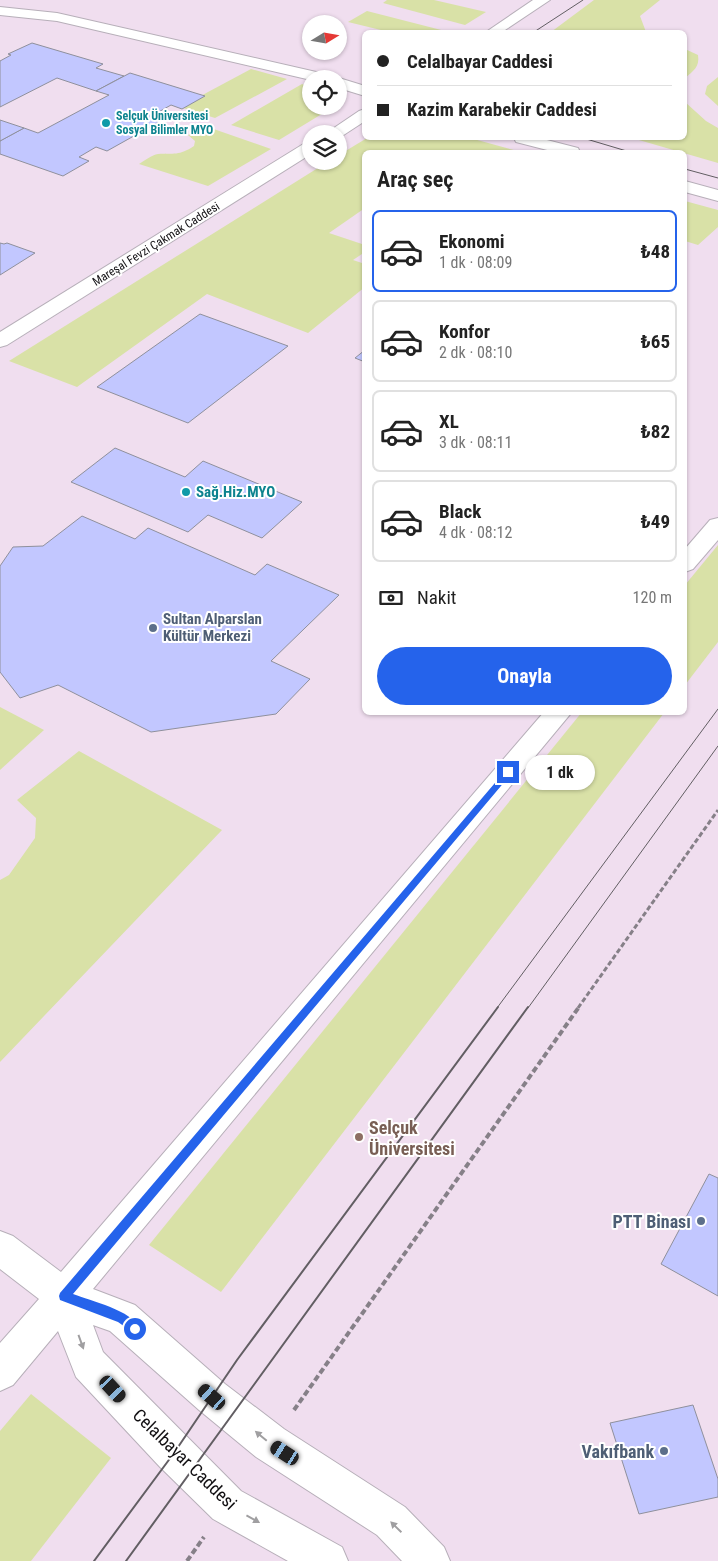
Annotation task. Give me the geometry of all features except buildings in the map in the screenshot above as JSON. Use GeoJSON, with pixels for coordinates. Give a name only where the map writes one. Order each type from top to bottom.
{"type":"FeatureCollection","features":[{"type":"Feature","properties":{"kind":"street"},"geometry":{"type":"LineString","coordinates":[[496,30],[543,0]]}},
{"type":"Feature","properties":{"kind":"street"},"geometry":{"type":"LineString","coordinates":[[0,11],[58,17],[302,74]]}},
{"type":"Feature","properties":{"kind":"street"},"geometry":{"type":"LineString","coordinates":[[347,85],[362,90]]}},
{"type":"Feature","properties":{"kind":"street"},"geometry":{"type":"LineString","coordinates":[[347,125],[362,116]]}},
{"type":"Feature","properties":{"kind":"street"},"geometry":{"type":"LineString","coordinates":[[529,140],[565,150]]}},
{"type":"Feature","properties":{"kind":"street","name":"Mareşal Fevzi Çakmak Caddesi"},"geometry":{"type":"LineString","coordinates":[[0,341],[302,153]]}},
{"type":"Feature","properties":{"kind":"street"},"geometry":{"type":"LineString","coordinates":[[687,187],[718,196]]}},
{"type":"Feature","properties":{"kind":"street"},"geometry":{"type":"LineString","coordinates":[[687,562],[718,526]]}},
{"type":"Feature","properties":{"kind":"street"},"geometry":{"type":"LineString","coordinates":[[0,1372],[556,715]]}},
{"type":"Feature","properties":{"kind":"street"},"geometry":{"type":"LineString","coordinates":[[0,1248],[64,1296],[122,1318],[212,1397],[270,1443],[391,1521],[430,1561]]}},
{"type":"Feature","properties":{"kind":"street","name":"Celalbayar Caddesi"},"geometry":{"type":"LineString","coordinates":[[64,1296],[89,1364],[174,1453],[227,1504],[328,1561]]}},
{"type":"Feature","properties":{"kind":"path"},"geometry":{"type":"LineString","coordinates":[[270,1443],[718,810]]}},
{"type":"Feature","properties":{"kind":"path"},"geometry":{"type":"LineString","coordinates":[[187,1561],[227,1504]]}},
{"type":"Feature","properties":{"kind":"shaded area","name":"Selçuk Üniversitesi"},"geometry":{"type":"Polygon","coordinates":[[[0,0],[718,0],[718,1561],[0,1561],[0,0]]]}},
{"type":"Feature","properties":{"kind":"green space"},"geometry":{"type":"Polygon","coordinates":[[[387,0],[434,0],[486,12],[465,25],[383,3],[387,0]]]}},
{"type":"Feature","properties":{"kind":"green space"},"geometry":{"type":"Polygon","coordinates":[[[594,0],[660,0],[640,16],[645,30],[554,30],[594,0]]]}},
{"type":"Feature","properties":{"kind":"green space"},"geometry":{"type":"Polygon","coordinates":[[[367,11],[441,30],[381,30],[348,22],[367,11]]]}},
{"type":"Feature","properties":{"kind":"green space"},"geometry":{"type":"Polygon","coordinates":[[[687,50],[698,55],[698,63],[687,76],[687,50]]]}},
{"type":"Feature","properties":{"kind":"green space"},"geometry":{"type":"Polygon","coordinates":[[[251,69],[287,79],[215,118],[180,107],[251,69]]]}},
{"type":"Feature","properties":{"kind":"green space"},"geometry":{"type":"Polygon","coordinates":[[[718,77],[718,106],[705,94],[707,86],[718,77]]]}},
{"type":"Feature","properties":{"kind":"green space"},"geometry":{"type":"Polygon","coordinates":[[[302,84],[302,115],[320,115],[279,140],[231,125],[302,84]]]}},
{"type":"Feature","properties":{"kind":"green space"},"geometry":{"type":"Polygon","coordinates":[[[687,104],[706,121],[718,128],[718,163],[687,154],[687,150],[673,150],[639,140],[687,140],[687,104]]]}},
{"type":"Feature","properties":{"kind":"green space"},"geometry":{"type":"Polygon","coordinates":[[[205,126],[271,149],[208,186],[139,164],[158,154],[176,153],[189,149],[194,146],[195,141],[188,135],[205,126]]]}},
{"type":"Feature","properties":{"kind":"green space"},"geometry":{"type":"Polygon","coordinates":[[[364,140],[477,140],[514,150],[362,150],[362,210],[329,233],[362,244],[362,254],[353,260],[362,263],[362,289],[308,333],[207,294],[77,387],[9,361],[315,170],[347,170],[347,150],[364,140]]]}},
{"type":"Feature","properties":{"kind":"green space"},"geometry":{"type":"Polygon","coordinates":[[[687,202],[718,210],[718,227],[698,245],[687,242],[687,202]]]}},
{"type":"Feature","properties":{"kind":"green space"},"geometry":{"type":"Polygon","coordinates":[[[718,545],[718,642],[687,682],[687,583],[718,545]]]}},
{"type":"Feature","properties":{"kind":"green space"},"geometry":{"type":"Polygon","coordinates":[[[0,707],[44,730],[0,770],[0,707]]]}},
{"type":"Feature","properties":{"kind":"green space"},"geometry":{"type":"Polygon","coordinates":[[[580,715],[662,715],[221,1292],[149,1245],[580,715]]]}},
{"type":"Feature","properties":{"kind":"green space"},"geometry":{"type":"Polygon","coordinates":[[[79,751],[222,830],[0,1062],[0,880],[9,875],[35,838],[36,818],[17,800],[79,751]]]}},
{"type":"Feature","properties":{"kind":"green space"},"geometry":{"type":"Polygon","coordinates":[[[31,1394],[111,1458],[31,1561],[0,1561],[0,1431],[31,1394]]]}},
{"type":"Feature","properties":{"kind":"tram line"},"geometry":{"type":"LineString","coordinates":[[537,30],[583,0]]}},
{"type":"Feature","properties":{"kind":"tram line"},"geometry":{"type":"LineString","coordinates":[[590,140],[623,150]]}},
{"type":"Feature","properties":{"kind":"tram line"},"geometry":{"type":"LineString","coordinates":[[687,170],[718,178]]}},
{"type":"Feature","properties":{"kind":"tram line"},"geometry":{"type":"LineString","coordinates":[[497,1008],[718,709]]}},
{"type":"Feature","properties":{"kind":"tram line"},"geometry":{"type":"LineString","coordinates":[[528,1008],[718,746]]}},
{"type":"Feature","properties":{"kind":"tram line"},"geometry":{"type":"LineString","coordinates":[[94,1561],[174,1453],[237,1360],[498,1007]]}},
{"type":"Feature","properties":{"kind":"tram line"},"geometry":{"type":"LineString","coordinates":[[126,1561],[528,1007]]}},
{"type":"Feature","properties":{"kind":"place","name":"Selçuk Üniversitesi Sosyal Bilimler MYO"},"geometry":{"type":"Point","coordinates":[106,123]}},
{"type":"Feature","properties":{"kind":"place","name":"Sağ.Hiz.MYO"},"geometry":{"type":"Point","coordinates":[186,492]}},
{"type":"Feature","properties":{"kind":"place","name":"Sultan Alparslan Kültür Merkezi"},"geometry":{"type":"Point","coordinates":[153,628]}},
{"type":"Feature","properties":{"kind":"place","name":"Selçuk Üniversitesi"},"geometry":{"type":"Point","coordinates":[359,1137]}},
{"type":"Feature","properties":{"kind":"place","name":"PTT Binası"},"geometry":{"type":"Point","coordinates":[701,1221]}},
{"type":"Feature","properties":{"kind":"place","name":"Vakıfbank"},"geometry":{"type":"Point","coordinates":[664,1451]}},
{"type":"Feature","properties":{"kind":"route"},"geometry":{"type":"LineString","coordinates":[[135,1329],[122,1318],[64,1296],[508,772]]}}]}
